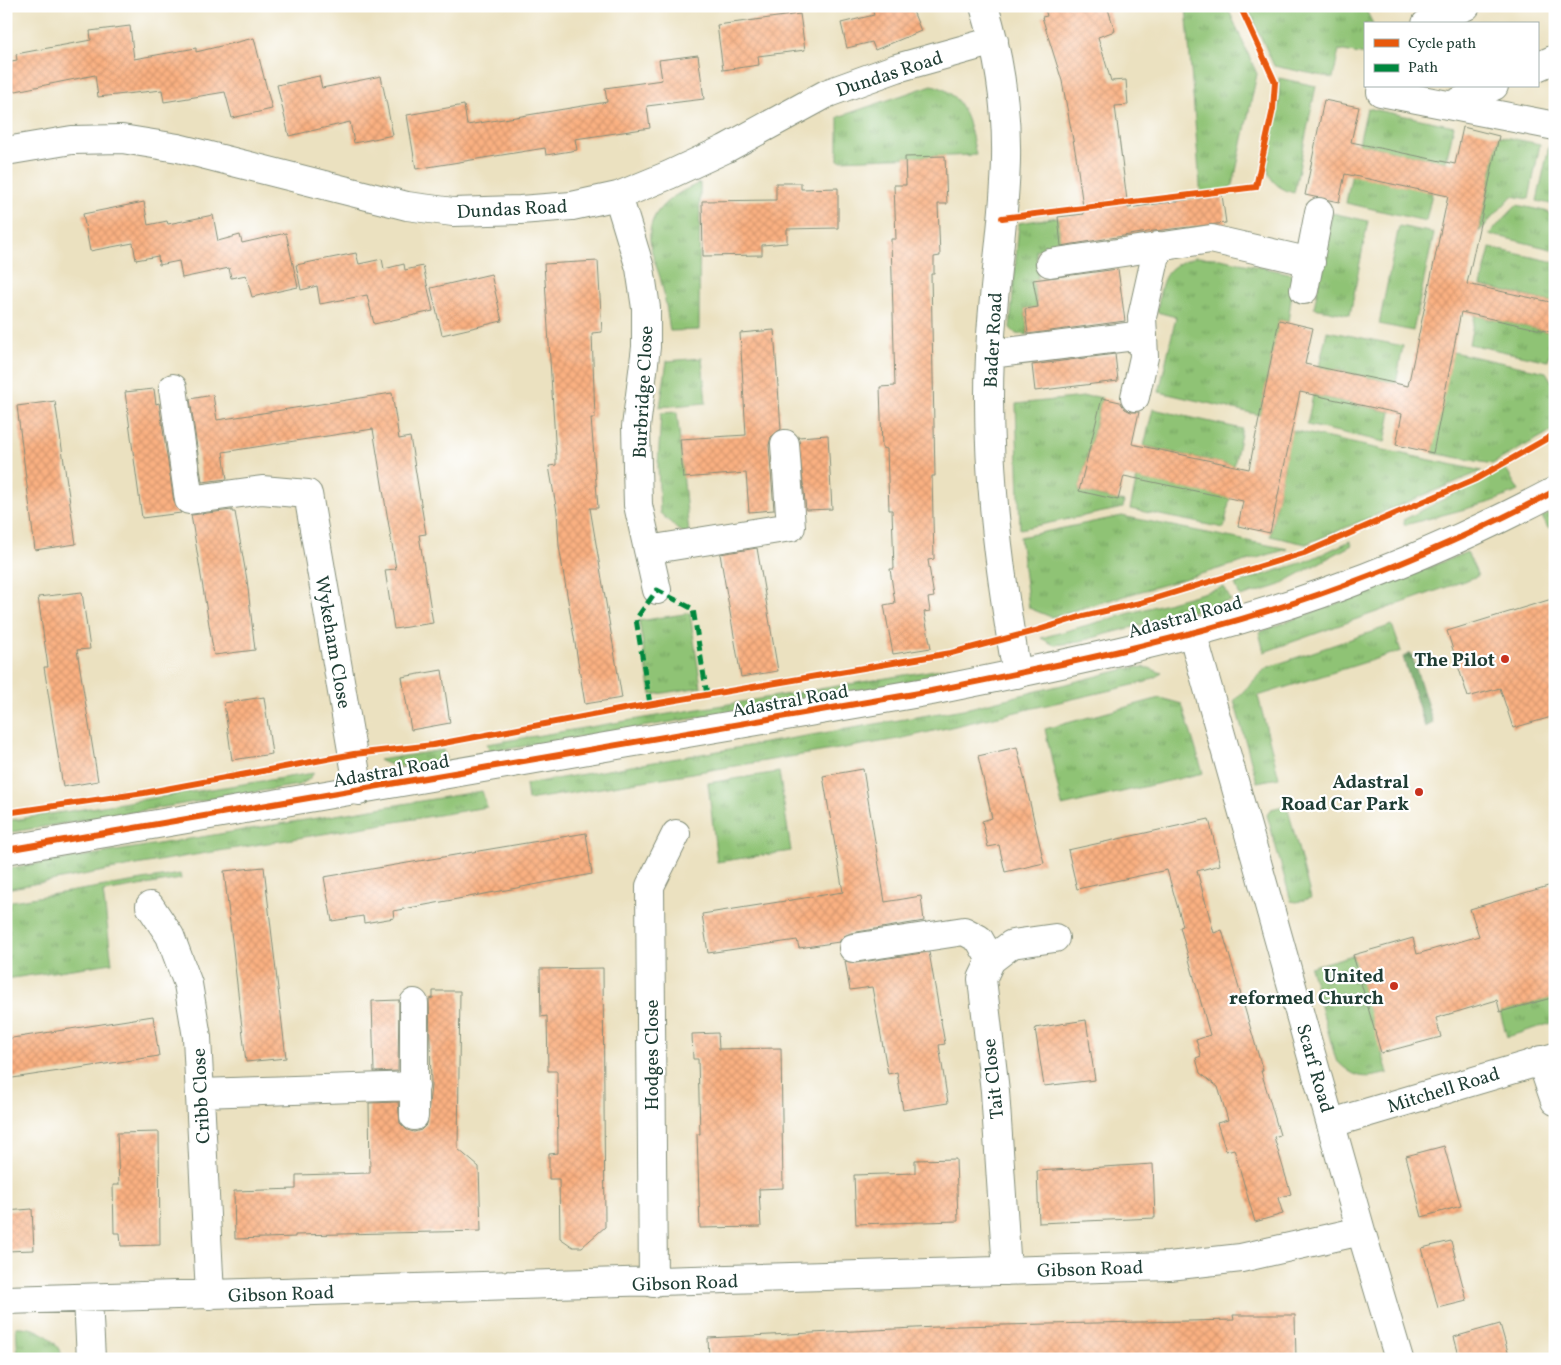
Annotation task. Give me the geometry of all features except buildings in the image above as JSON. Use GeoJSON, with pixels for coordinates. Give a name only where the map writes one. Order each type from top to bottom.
{"type":"FeatureCollection","features":[{"type":"Feature","properties":{"kind":"street","name":"Bader Road"},"geometry":{"type":"LineString","coordinates":[[984,6],[994,41],[1003,103],[1006,158],[990,354],[989,414],[992,468],[1002,565],[1017,674]]}},
{"type":"Feature","properties":{"kind":"street"},"geometry":{"type":"LineString","coordinates":[[1430,22],[1466,6]]}},
{"type":"Feature","properties":{"kind":"street","name":"Dundas Road"},"geometry":{"type":"LineString","coordinates":[[6,151],[72,140],[122,139],[178,148],[407,206],[453,212],[572,206],[618,196],[725,149],[828,93],[896,68],[994,41]]}},
{"type":"Feature","properties":{"kind":"street"},"geometry":{"type":"LineString","coordinates":[[1538,67],[1555,59]]}},
{"type":"Feature","properties":{"kind":"street"},"geometry":{"type":"LineString","coordinates":[[1382,88],[1381,92],[1555,126]]}},
{"type":"Feature","properties":{"kind":"street"},"geometry":{"type":"LineString","coordinates":[[1452,105],[1490,88]]}},
{"type":"Feature","properties":{"kind":"street","name":"Burbridge Close"},"geometry":{"type":"LineString","coordinates":[[618,196],[640,268],[646,308],[646,347],[636,427],[638,505],[657,590]]}},
{"type":"Feature","properties":{"kind":"street"},"geometry":{"type":"LineString","coordinates":[[1304,290],[1320,212]]}},
{"type":"Feature","properties":{"kind":"street"},"geometry":{"type":"LineString","coordinates":[[1050,263],[1211,239],[1310,262]]}},
{"type":"Feature","properties":{"kind":"street"},"geometry":{"type":"LineString","coordinates":[[1135,398],[1144,357],[1142,317],[1158,246]]}},
{"type":"Feature","properties":{"kind":"street"},"geometry":{"type":"LineString","coordinates":[[990,354],[1143,336]]}},
{"type":"Feature","properties":{"kind":"street","name":"Wykeham Close"},"geometry":{"type":"LineString","coordinates":[[173,388],[189,500],[262,490],[308,494],[359,791]]}},
{"type":"Feature","properties":{"kind":"street"},"geometry":{"type":"LineString","coordinates":[[648,550],[791,527],[785,444]]}},
{"type":"Feature","properties":{"kind":"street","name":"Adastral Road"},"geometry":{"type":"LineString","coordinates":[[6,850],[359,791],[931,691],[1017,674],[1192,632],[1319,594],[1452,541],[1503,518],[1555,491]]}},
{"type":"Feature","properties":{"kind":"street","name":"Scarf Road"},"geometry":{"type":"LineString","coordinates":[[1192,632],[1332,1122],[1361,1231],[1400,1359]]}},
{"type":"Feature","properties":{"kind":"street","name":"Hodges Close"},"geometry":{"type":"LineString","coordinates":[[653,1283],[650,886],[676,834]]}},
{"type":"Feature","properties":{"kind":"street","name":"Cribb Close"},"geometry":{"type":"LineString","coordinates":[[150,906],[170,936],[188,984],[197,1038],[210,1295]]}},
{"type":"Feature","properties":{"kind":"street"},"geometry":{"type":"LineString","coordinates":[[854,948],[964,931],[979,939],[991,960],[1012,944],[1056,938]]}},
{"type":"Feature","properties":{"kind":"street","name":"Tait Close"},"geometry":{"type":"LineString","coordinates":[[991,960],[982,979],[995,1091],[1007,1271]]}},
{"type":"Feature","properties":{"kind":"street"},"geometry":{"type":"LineString","coordinates":[[414,1003],[414,1116]]}},
{"type":"Feature","properties":{"kind":"street"},"geometry":{"type":"LineString","coordinates":[[1548,1058],[1555,1101]]}},
{"type":"Feature","properties":{"kind":"street","name":"Mitchell Road"},"geometry":{"type":"LineString","coordinates":[[1332,1122],[1548,1058]]}},
{"type":"Feature","properties":{"kind":"street"},"geometry":{"type":"LineString","coordinates":[[201,1093],[415,1086]]}},
{"type":"Feature","properties":{"kind":"street","name":"Gibson Road"},"geometry":{"type":"LineString","coordinates":[[6,1300],[653,1283],[1169,1266],[1241,1258],[1361,1231]]}},
{"type":"Feature","properties":{"kind":"street"},"geometry":{"type":"LineString","coordinates":[[88,1299],[91,1359]]}},
{"type":"Feature","properties":{"kind":"green space"},"geometry":{"type":"Polygon","coordinates":[[[1186,6],[1227,6],[1257,74],[1233,185],[1222,195],[1201,198],[1186,6]]]}},
{"type":"Feature","properties":{"kind":"green space"},"geometry":{"type":"Polygon","coordinates":[[[1247,6],[1364,6],[1372,22],[1364,22],[1364,55],[1339,50],[1333,78],[1274,66],[1247,6]]]}},
{"type":"Feature","properties":{"kind":"green space"},"geometry":{"type":"Polygon","coordinates":[[[1279,78],[1316,86],[1294,193],[1280,187],[1272,179],[1268,170],[1268,146],[1279,105],[1279,78]]]}},
{"type":"Feature","properties":{"kind":"green space"},"geometry":{"type":"Polygon","coordinates":[[[932,85],[952,95],[959,103],[968,122],[976,155],[838,160],[838,117],[932,85]]]}},
{"type":"Feature","properties":{"kind":"green space"},"geometry":{"type":"Polygon","coordinates":[[[1367,108],[1454,126],[1446,162],[1359,144],[1367,108]]]}},
{"type":"Feature","properties":{"kind":"green space"},"geometry":{"type":"Polygon","coordinates":[[[1499,136],[1540,144],[1529,199],[1512,196],[1479,232],[1499,136]]]}},
{"type":"Feature","properties":{"kind":"green space"},"geometry":{"type":"Polygon","coordinates":[[[1549,146],[1555,147],[1555,205],[1537,201],[1549,146]]]}},
{"type":"Feature","properties":{"kind":"green space"},"geometry":{"type":"Polygon","coordinates":[[[1354,162],[1432,193],[1426,221],[1346,203],[1354,162]]]}},
{"type":"Feature","properties":{"kind":"green space"},"geometry":{"type":"Polygon","coordinates":[[[700,183],[699,330],[670,331],[662,284],[651,250],[650,229],[653,219],[665,204],[673,197],[700,183]]]}},
{"type":"Feature","properties":{"kind":"green space"},"geometry":{"type":"Polygon","coordinates":[[[1517,205],[1549,212],[1555,223],[1555,250],[1489,234],[1517,205]]]}},
{"type":"Feature","properties":{"kind":"green space"},"geometry":{"type":"Polygon","coordinates":[[[1332,213],[1368,221],[1350,315],[1314,308],[1332,213]]]}},
{"type":"Feature","properties":{"kind":"green space"},"geometry":{"type":"Polygon","coordinates":[[[1058,217],[1061,246],[1036,250],[1038,279],[1033,281],[1037,307],[1025,309],[1028,335],[1016,334],[1010,328],[1019,223],[1058,217]]]}},
{"type":"Feature","properties":{"kind":"green space"},"geometry":{"type":"Polygon","coordinates":[[[1399,226],[1434,233],[1413,331],[1379,324],[1399,226]]]}},
{"type":"Feature","properties":{"kind":"green space"},"geometry":{"type":"Polygon","coordinates":[[[1490,248],[1555,262],[1555,303],[1481,286],[1490,248]]]}},
{"type":"Feature","properties":{"kind":"green space"},"geometry":{"type":"Polygon","coordinates":[[[1195,257],[1215,258],[1289,273],[1294,277],[1288,322],[1279,321],[1260,415],[1159,392],[1176,317],[1157,312],[1162,283],[1169,271],[1175,266],[1195,257]]]}},
{"type":"Feature","properties":{"kind":"green space"},"geometry":{"type":"Polygon","coordinates":[[[1475,315],[1554,333],[1548,361],[1469,344],[1475,315]]]}},
{"type":"Feature","properties":{"kind":"green space"},"geometry":{"type":"Polygon","coordinates":[[[1327,331],[1403,346],[1396,383],[1319,367],[1327,331]]]}},
{"type":"Feature","properties":{"kind":"green space"},"geometry":{"type":"Polygon","coordinates":[[[1443,350],[1546,372],[1555,387],[1555,429],[1492,464],[1433,453],[1443,350]]]}},
{"type":"Feature","properties":{"kind":"green space"},"geometry":{"type":"Polygon","coordinates":[[[702,358],[706,403],[660,407],[667,361],[702,358]]]}},
{"type":"Feature","properties":{"kind":"green space"},"geometry":{"type":"Polygon","coordinates":[[[1313,395],[1391,412],[1385,442],[1307,425],[1313,395]]]}},
{"type":"Feature","properties":{"kind":"green space"},"geometry":{"type":"Polygon","coordinates":[[[1093,396],[1102,398],[1079,491],[1124,502],[1123,508],[1020,529],[1016,404],[1093,396]]]}},
{"type":"Feature","properties":{"kind":"green space"},"geometry":{"type":"Polygon","coordinates":[[[1153,409],[1242,429],[1234,466],[1144,446],[1153,409]]]}},
{"type":"Feature","properties":{"kind":"green space"},"geometry":{"type":"Polygon","coordinates":[[[677,412],[689,533],[681,532],[660,513],[658,465],[661,413],[677,412]]]}},
{"type":"Feature","properties":{"kind":"green space"},"geometry":{"type":"Polygon","coordinates":[[[1291,430],[1482,471],[1306,544],[1270,536],[1291,430]]]}},
{"type":"Feature","properties":{"kind":"green space"},"geometry":{"type":"Polygon","coordinates":[[[1505,468],[1519,491],[1491,502],[1405,525],[1403,520],[1505,468]]]}},
{"type":"Feature","properties":{"kind":"green space"},"geometry":{"type":"Polygon","coordinates":[[[1137,478],[1230,498],[1224,528],[1130,509],[1137,478]]]}},
{"type":"Feature","properties":{"kind":"green space"},"geometry":{"type":"Polygon","coordinates":[[[1555,510],[1555,525],[1548,528],[1542,517],[1555,510]]]}},
{"type":"Feature","properties":{"kind":"green space"},"geometry":{"type":"Polygon","coordinates":[[[1122,516],[1288,549],[1051,617],[1029,608],[1020,537],[1122,516]]]}},
{"type":"Feature","properties":{"kind":"green space"},"geometry":{"type":"Polygon","coordinates":[[[1350,541],[1352,545],[1275,587],[1240,597],[1235,584],[1307,561],[1350,541]]]}},
{"type":"Feature","properties":{"kind":"green space"},"geometry":{"type":"Polygon","coordinates":[[[1467,552],[1478,576],[1264,652],[1259,632],[1368,592],[1467,552]]]}},
{"type":"Feature","properties":{"kind":"green space"},"geometry":{"type":"Polygon","coordinates":[[[1224,587],[1231,601],[1073,643],[1054,645],[1041,638],[1224,587]]]}},
{"type":"Feature","properties":{"kind":"green space"},"geometry":{"type":"Polygon","coordinates":[[[690,613],[701,687],[651,695],[639,621],[690,613]]]}},
{"type":"Feature","properties":{"kind":"green space"},"geometry":{"type":"Polygon","coordinates":[[[1392,625],[1401,651],[1258,696],[1279,778],[1257,782],[1234,701],[1266,668],[1392,625]]]}},
{"type":"Feature","properties":{"kind":"green space"},"geometry":{"type":"Polygon","coordinates":[[[1411,653],[1433,723],[1425,727],[1403,657],[1411,653]]]}},
{"type":"Feature","properties":{"kind":"green space"},"geometry":{"type":"Polygon","coordinates":[[[965,665],[957,672],[944,677],[490,752],[487,744],[965,665]]]}},
{"type":"Feature","properties":{"kind":"green space"},"geometry":{"type":"Polygon","coordinates":[[[1134,667],[1149,668],[1162,673],[1146,682],[899,739],[528,800],[526,784],[969,708],[1134,667]]]}},
{"type":"Feature","properties":{"kind":"green space"},"geometry":{"type":"Polygon","coordinates":[[[1160,698],[1182,704],[1203,773],[1062,806],[1045,729],[1160,698]]]}},
{"type":"Feature","properties":{"kind":"green space"},"geometry":{"type":"Polygon","coordinates":[[[443,750],[446,759],[420,765],[395,766],[379,760],[443,750]]]}},
{"type":"Feature","properties":{"kind":"green space"},"geometry":{"type":"Polygon","coordinates":[[[779,772],[791,851],[717,862],[708,783],[779,772]]]}},
{"type":"Feature","properties":{"kind":"green space"},"geometry":{"type":"Polygon","coordinates":[[[314,773],[308,780],[299,785],[6,833],[6,821],[314,773]]]}},
{"type":"Feature","properties":{"kind":"green space"},"geometry":{"type":"Polygon","coordinates":[[[482,791],[487,807],[164,860],[6,889],[6,869],[482,791]]]}},
{"type":"Feature","properties":{"kind":"green space"},"geometry":{"type":"Polygon","coordinates":[[[1287,805],[1311,898],[1297,902],[1291,901],[1267,815],[1271,809],[1287,805]]]}},
{"type":"Feature","properties":{"kind":"green space"},"geometry":{"type":"Polygon","coordinates":[[[180,874],[181,879],[103,892],[112,963],[6,979],[6,902],[180,874]]]}},
{"type":"Feature","properties":{"kind":"green space"},"geometry":{"type":"Polygon","coordinates":[[[1353,955],[1388,1073],[1365,1077],[1359,1076],[1348,1071],[1336,1060],[1310,967],[1353,955]]]}},
{"type":"Feature","properties":{"kind":"green space"},"geometry":{"type":"Polygon","coordinates":[[[1555,997],[1555,1022],[1507,1037],[1500,1012],[1555,997]]]}},
{"type":"Feature","properties":{"kind":"green space"},"geometry":{"type":"Polygon","coordinates":[[[16,1327],[39,1331],[51,1339],[64,1359],[51,1359],[50,1354],[18,1357],[16,1327]]]}},
{"type":"Feature","properties":{"kind":"marked path"},"geometry":{"type":"LineString","coordinates":[[650,704],[636,619],[657,590],[693,609],[707,695]]}},
{"type":"Feature","properties":{"kind":"cycle path"},"geometry":{"type":"LineString","coordinates":[[1002,218],[1256,187],[1273,109],[1275,82],[1240,6]]}},
{"type":"Feature","properties":{"kind":"cycle path"},"geometry":{"type":"LineString","coordinates":[[6,813],[144,793],[354,754],[433,745],[624,709],[951,653],[1083,616],[1140,603],[1304,553],[1476,479],[1555,434]]}},
{"type":"Feature","properties":{"kind":"cycle path"},"geometry":{"type":"LineString","coordinates":[[6,850],[931,691],[1127,649],[1272,610],[1380,572],[1439,547],[1555,491]]}},
{"type":"Feature","properties":{"kind":"place","name":"The Pilot"},"geometry":{"type":"Point","coordinates":[1505,659]}},
{"type":"Feature","properties":{"kind":"place","name":"Adastral Road Car Park"},"geometry":{"type":"Point","coordinates":[1419,792]}},
{"type":"Feature","properties":{"kind":"place","name":"United reformed Church"},"geometry":{"type":"Point","coordinates":[1394,986]}}]}
